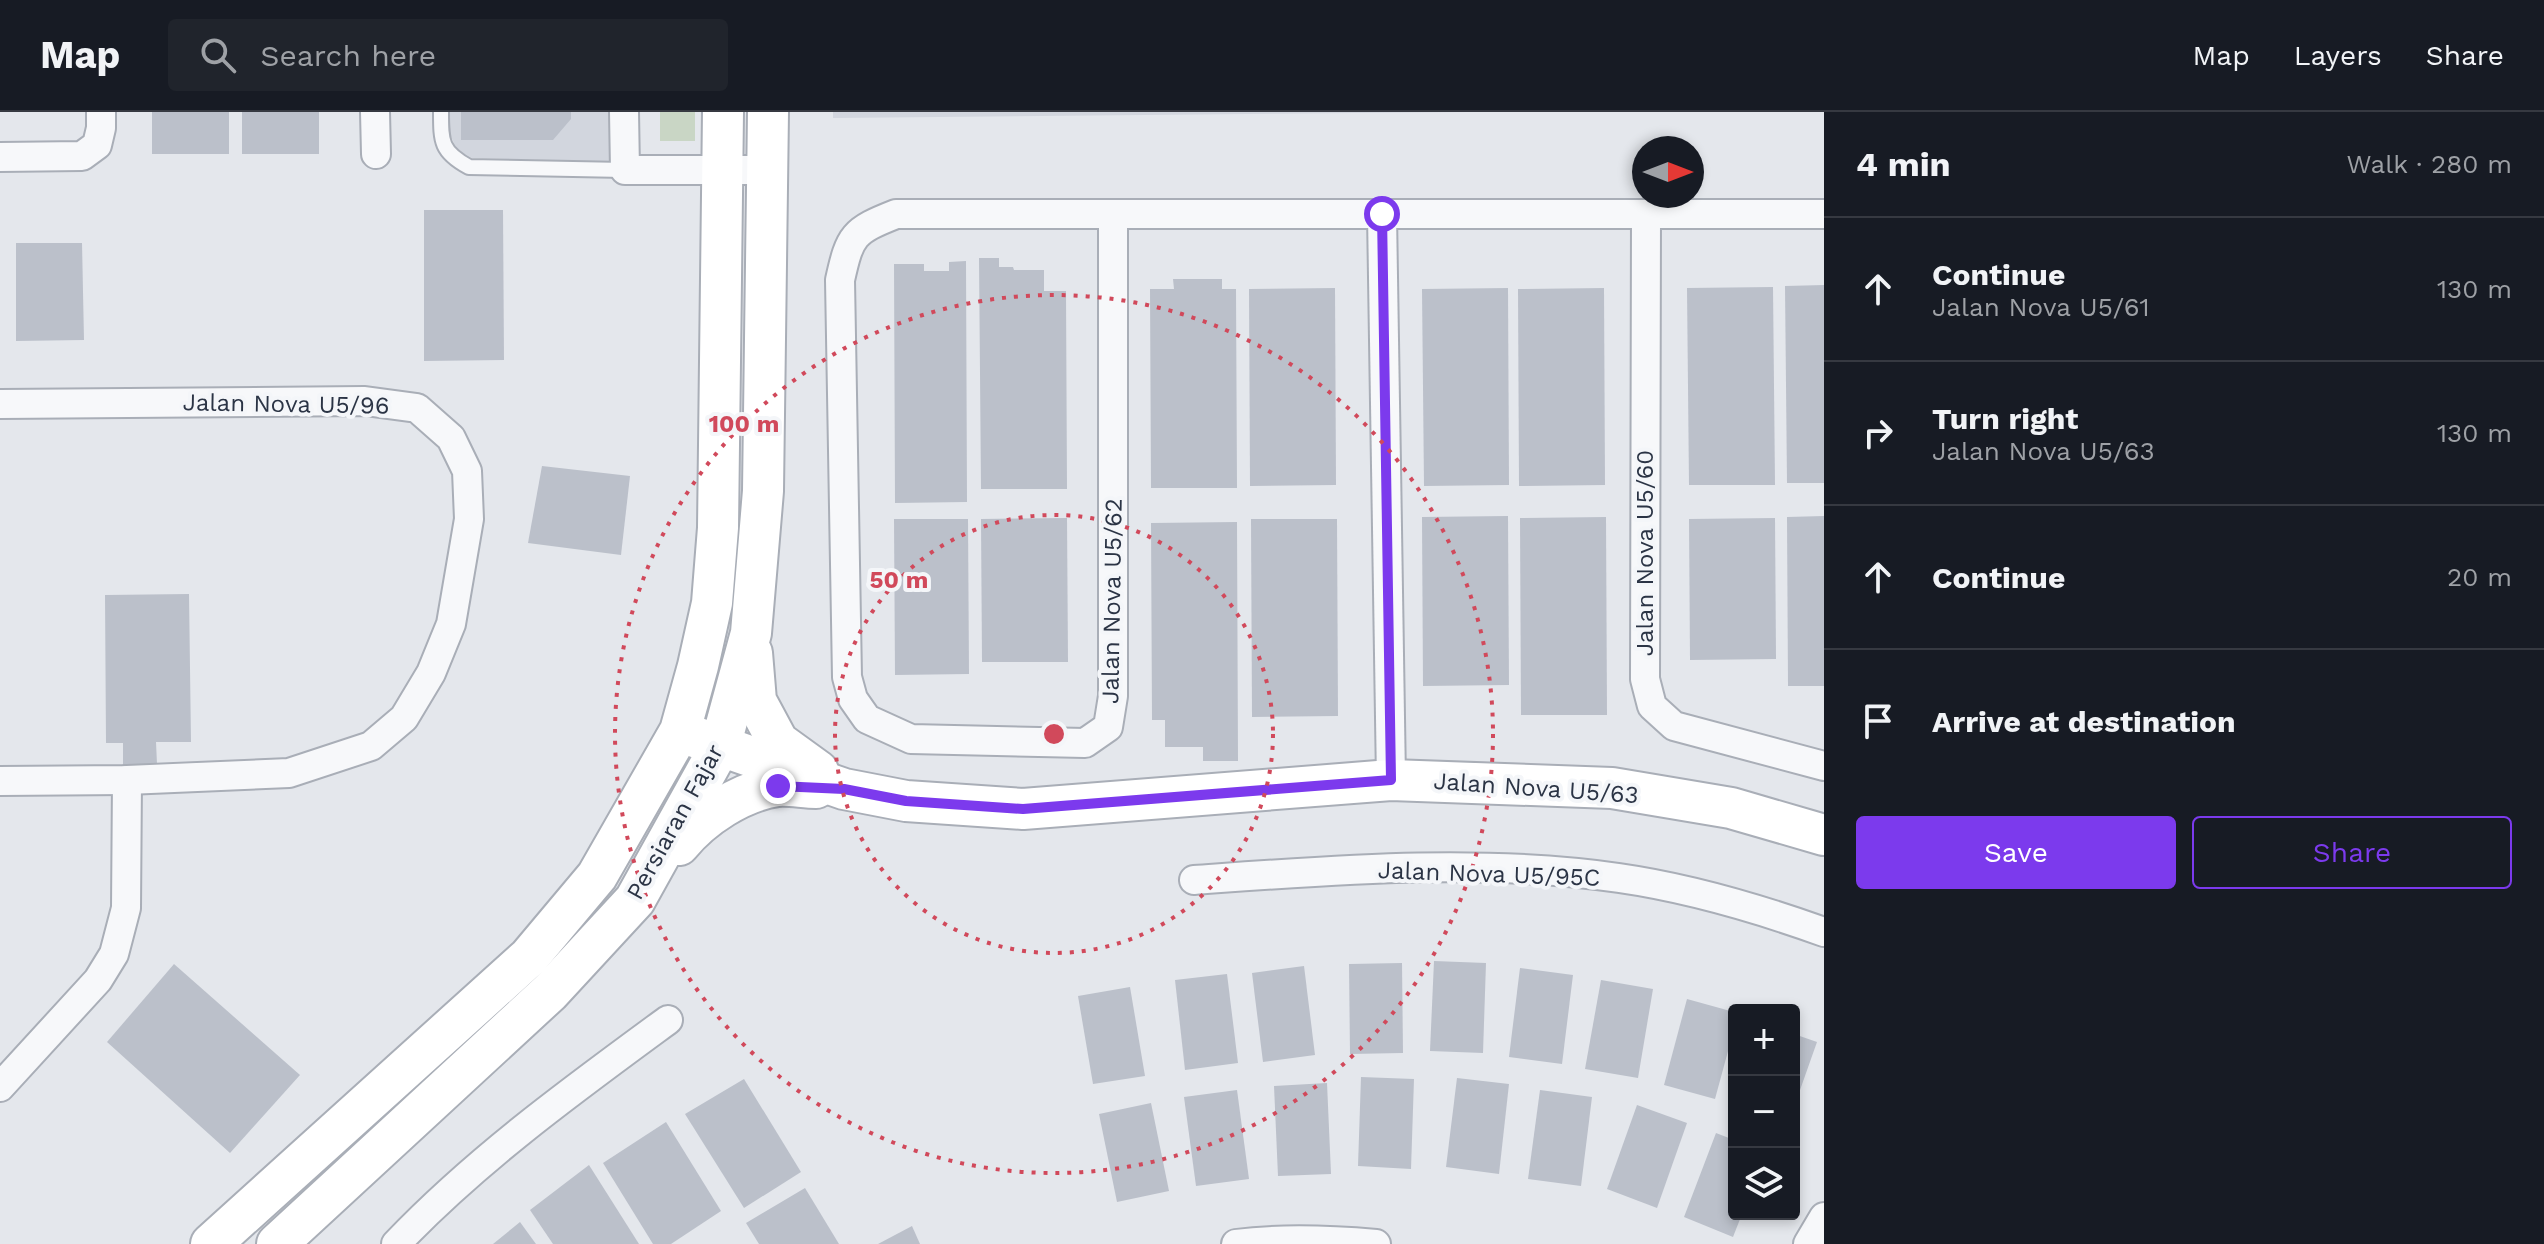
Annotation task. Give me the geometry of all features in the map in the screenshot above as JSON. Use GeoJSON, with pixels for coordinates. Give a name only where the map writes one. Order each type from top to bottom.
{"type":"FeatureCollection","features":[{"type":"Feature","properties":{"kind":"main road"},"geometry":{"type":"LineString","coordinates":[[211,1244],[529,957],[597,876],[680,731],[712,603],[718,528],[723,112]]}},
{"type":"Feature","properties":{"kind":"main road","name":"Persiaran Fajar"},"geometry":{"type":"LineString","coordinates":[[277,1244],[550,992],[635,900],[720,747],[751,633],[763,491],[768,112]]}},
{"type":"Feature","properties":{"kind":"main road"},"geometry":{"type":"LineString","coordinates":[[751,633],[756,701],[778,742],[844,789]]}},
{"type":"Feature","properties":{"kind":"main road","name":"Jalan Nova U5/63"},"geometry":{"type":"LineString","coordinates":[[680,731],[844,789],[906,801],[1023,809],[1391,780],[1612,788],[1731,808],[1824,835]]}},
{"type":"Feature","properties":{"kind":"main road"},"geometry":{"type":"LineString","coordinates":[[635,900],[693,828],[730,802],[778,786],[844,789]]}},
{"type":"Feature","properties":{"kind":"street"},"geometry":{"type":"LineString","coordinates":[[0,157],[82,156],[97,145],[101,112]]}},
{"type":"Feature","properties":{"kind":"street"},"geometry":{"type":"LineString","coordinates":[[375,112],[376,154]]}},
{"type":"Feature","properties":{"kind":"street"},"geometry":{"type":"LineString","coordinates":[[624,112],[625,170],[768,170]]}},
{"type":"Feature","properties":{"kind":"street","name":"Jalan Nova U5/62"},"geometry":{"type":"LineString","coordinates":[[896,214],[1113,214],[1113,696],[1108,727],[1085,743],[911,739],[867,719],[853,699],[847,677],[840,280],[847,249],[864,227],[896,214]]}},
{"type":"Feature","properties":{"kind":"street"},"geometry":{"type":"LineString","coordinates":[[1113,214],[1824,214]]}},
{"type":"Feature","properties":{"kind":"street"},"geometry":{"type":"LineString","coordinates":[[1382,214],[1391,780]]}},
{"type":"Feature","properties":{"kind":"street","name":"Jalan Nova U5/60"},"geometry":{"type":"LineString","coordinates":[[1646,214],[1645,679],[1652,706],[1674,726],[1824,766]]}},
{"type":"Feature","properties":{"kind":"street","name":"Jalan Nova U5/96"},"geometry":{"type":"LineString","coordinates":[[0,404],[365,401],[417,408],[451,438],[467,471],[469,519],[451,624],[431,673],[404,718],[371,746],[289,773],[127,780],[0,781]]}},
{"type":"Feature","properties":{"kind":"street"},"geometry":{"type":"LineString","coordinates":[[0,1087],[98,980],[114,954],[126,908],[127,780]]}},
{"type":"Feature","properties":{"kind":"street","name":"Jalan Nova U5/95C"},"geometry":{"type":"LineString","coordinates":[[1194,880],[1433,867],[1535,870],[1618,878],[1711,895],[1824,932]]}},
{"type":"Feature","properties":{"kind":"street"},"geometry":{"type":"LineString","coordinates":[[396,1244],[479,1166],[568,1094],[668,1020]]}},
{"type":"Feature","properties":{"kind":"street"},"geometry":{"type":"LineString","coordinates":[[1808,1244],[1824,1217]]}},
{"type":"Feature","properties":{"kind":"street"},"geometry":{"type":"LineString","coordinates":[[1236,1244],[1261,1240],[1335,1240],[1376,1244]]}},
{"type":"Feature","properties":{"kind":"lane"},"geometry":{"type":"LineString","coordinates":[[441,112],[441,137],[451,157],[469,167],[625,170]]}},
{"type":"Feature","properties":{"kind":"shaded area"},"geometry":{"type":"Polygon","coordinates":[[[449,112],[613,112],[614,162],[472,158],[457,150],[449,132],[449,112]]]}},
{"type":"Feature","properties":{"kind":"shaded area"},"geometry":{"type":"Polygon","coordinates":[[[833,112],[1467,112],[833,118],[833,112]]]}},
{"type":"Feature","properties":{"kind":"green space"},"geometry":{"type":"Polygon","coordinates":[[[660,112],[695,112],[695,141],[660,141],[660,112]]]}},
{"type":"Feature","properties":{"kind":"building"},"geometry":{"type":"Polygon","coordinates":[[[152,112],[229,112],[229,154],[152,154],[152,112]]]}},
{"type":"Feature","properties":{"kind":"building"},"geometry":{"type":"Polygon","coordinates":[[[242,112],[319,112],[319,154],[242,154],[242,112]]]}},
{"type":"Feature","properties":{"kind":"building"},"geometry":{"type":"Polygon","coordinates":[[[461,112],[571,112],[571,119],[553,140],[461,140],[461,112]]]}},
{"type":"Feature","properties":{"kind":"building"},"geometry":{"type":"Polygon","coordinates":[[[424,210],[503,210],[504,360],[424,361],[424,210]]]}},
{"type":"Feature","properties":{"kind":"building"},"geometry":{"type":"Polygon","coordinates":[[[16,243],[82,243],[84,340],[16,341],[16,243]]]}},
{"type":"Feature","properties":{"kind":"building"},"geometry":{"type":"Polygon","coordinates":[[[979,258],[999,258],[999,267],[1013,267],[1014,270],[1044,270],[1044,291],[1066,291],[1067,489],[981,489],[979,258]]]}},
{"type":"Feature","properties":{"kind":"building"},"geometry":{"type":"Polygon","coordinates":[[[966,261],[967,502],[895,503],[894,264],[924,264],[924,271],[949,271],[949,262],[966,261]]]}},
{"type":"Feature","properties":{"kind":"building"},"geometry":{"type":"Polygon","coordinates":[[[1173,279],[1222,279],[1222,289],[1236,289],[1237,488],[1151,488],[1150,289],[1174,289],[1173,279]]]}},
{"type":"Feature","properties":{"kind":"building"},"geometry":{"type":"Polygon","coordinates":[[[1824,285],[1824,483],[1787,483],[1785,286],[1824,285]]]}},
{"type":"Feature","properties":{"kind":"building"},"geometry":{"type":"Polygon","coordinates":[[[1773,287],[1775,485],[1689,485],[1687,288],[1773,287]]]}},
{"type":"Feature","properties":{"kind":"building"},"geometry":{"type":"Polygon","coordinates":[[[1335,288],[1336,485],[1250,486],[1249,289],[1335,288]]]}},
{"type":"Feature","properties":{"kind":"building"},"geometry":{"type":"Polygon","coordinates":[[[1508,288],[1509,485],[1424,486],[1422,289],[1508,288]]]}},
{"type":"Feature","properties":{"kind":"building"},"geometry":{"type":"Polygon","coordinates":[[[1604,288],[1605,485],[1519,486],[1518,289],[1604,288]]]}},
{"type":"Feature","properties":{"kind":"building"},"geometry":{"type":"Polygon","coordinates":[[[542,466],[630,476],[621,555],[528,543],[542,466]]]}},
{"type":"Feature","properties":{"kind":"building"},"geometry":{"type":"Polygon","coordinates":[[[1508,516],[1509,685],[1423,686],[1422,517],[1508,516]]]}},
{"type":"Feature","properties":{"kind":"building"},"geometry":{"type":"Polygon","coordinates":[[[1824,516],[1824,686],[1788,686],[1787,517],[1824,516]]]}},
{"type":"Feature","properties":{"kind":"building"},"geometry":{"type":"Polygon","coordinates":[[[1606,517],[1607,715],[1521,715],[1520,518],[1606,517]]]}},
{"type":"Feature","properties":{"kind":"building"},"geometry":{"type":"Polygon","coordinates":[[[1067,518],[1068,662],[982,662],[981,519],[1067,518]]]}},
{"type":"Feature","properties":{"kind":"building"},"geometry":{"type":"Polygon","coordinates":[[[1775,518],[1776,659],[1690,660],[1689,519],[1775,518]]]}},
{"type":"Feature","properties":{"kind":"building"},"geometry":{"type":"Polygon","coordinates":[[[894,519],[968,519],[969,674],[895,675],[894,519]]]}},
{"type":"Feature","properties":{"kind":"building"},"geometry":{"type":"Polygon","coordinates":[[[1251,519],[1337,519],[1338,716],[1252,717],[1251,519]]]}},
{"type":"Feature","properties":{"kind":"building"},"geometry":{"type":"Polygon","coordinates":[[[1237,522],[1238,761],[1203,761],[1203,747],[1165,747],[1165,720],[1152,720],[1151,523],[1237,522]]]}},
{"type":"Feature","properties":{"kind":"building"},"geometry":{"type":"Polygon","coordinates":[[[189,594],[191,742],[156,742],[157,764],[123,765],[123,743],[106,743],[105,595],[189,594]]]}},
{"type":"Feature","properties":{"kind":"building"},"geometry":{"type":"Polygon","coordinates":[[[1434,961],[1486,963],[1483,1053],[1430,1051],[1434,961]]]}},
{"type":"Feature","properties":{"kind":"building"},"geometry":{"type":"Polygon","coordinates":[[[1402,963],[1403,1053],[1350,1054],[1349,964],[1402,963]]]}},
{"type":"Feature","properties":{"kind":"building"},"geometry":{"type":"Polygon","coordinates":[[[174,964],[300,1075],[230,1153],[107,1042],[174,964]]]}},
{"type":"Feature","properties":{"kind":"building"},"geometry":{"type":"Polygon","coordinates":[[[1304,966],[1315,1055],[1263,1062],[1252,973],[1304,966]]]}},
{"type":"Feature","properties":{"kind":"building"},"geometry":{"type":"Polygon","coordinates":[[[1520,968],[1573,975],[1562,1064],[1509,1057],[1520,968]]]}},
{"type":"Feature","properties":{"kind":"building"},"geometry":{"type":"Polygon","coordinates":[[[1227,974],[1238,1063],[1185,1070],[1175,980],[1227,974]]]}},
{"type":"Feature","properties":{"kind":"building"},"geometry":{"type":"Polygon","coordinates":[[[1601,980],[1653,989],[1638,1078],[1585,1069],[1601,980]]]}},
{"type":"Feature","properties":{"kind":"building"},"geometry":{"type":"Polygon","coordinates":[[[1130,987],[1145,1076],[1093,1084],[1078,996],[1130,987]]]}},
{"type":"Feature","properties":{"kind":"building"},"geometry":{"type":"Polygon","coordinates":[[[1687,999],[1728,1010],[1728,1051],[1715,1099],[1664,1085],[1687,999]]]}},
{"type":"Feature","properties":{"kind":"building"},"geometry":{"type":"Polygon","coordinates":[[[1800,1036],[1817,1042],[1800,1090],[1800,1036]]]}},
{"type":"Feature","properties":{"kind":"building"},"geometry":{"type":"Polygon","coordinates":[[[1361,1077],[1414,1079],[1411,1169],[1358,1166],[1361,1077]]]}},
{"type":"Feature","properties":{"kind":"building"},"geometry":{"type":"Polygon","coordinates":[[[1457,1078],[1509,1084],[1499,1174],[1446,1167],[1457,1078]]]}},
{"type":"Feature","properties":{"kind":"building"},"geometry":{"type":"Polygon","coordinates":[[[744,1079],[801,1172],[744,1208],[685,1114],[744,1079]]]}},
{"type":"Feature","properties":{"kind":"building"},"geometry":{"type":"Polygon","coordinates":[[[1327,1083],[1331,1174],[1278,1176],[1274,1086],[1327,1083]]]}},
{"type":"Feature","properties":{"kind":"building"},"geometry":{"type":"Polygon","coordinates":[[[1237,1090],[1249,1179],[1196,1186],[1184,1097],[1237,1090]]]}},
{"type":"Feature","properties":{"kind":"building"},"geometry":{"type":"Polygon","coordinates":[[[1540,1090],[1592,1097],[1581,1186],[1528,1179],[1540,1090]]]}},
{"type":"Feature","properties":{"kind":"building"},"geometry":{"type":"Polygon","coordinates":[[[1151,1103],[1169,1191],[1117,1202],[1099,1114],[1151,1103]]]}},
{"type":"Feature","properties":{"kind":"building"},"geometry":{"type":"Polygon","coordinates":[[[1637,1105],[1687,1123],[1657,1208],[1607,1189],[1637,1105]]]}},
{"type":"Feature","properties":{"kind":"building"},"geometry":{"type":"Polygon","coordinates":[[[666,1122],[721,1211],[671,1244],[653,1244],[603,1163],[666,1122]]]}},
{"type":"Feature","properties":{"kind":"building"},"geometry":{"type":"Polygon","coordinates":[[[1716,1133],[1728,1138],[1728,1220],[1740,1220],[1733,1237],[1684,1217],[1716,1133]]]}},
{"type":"Feature","properties":{"kind":"building"},"geometry":{"type":"Polygon","coordinates":[[[589,1165],[639,1244],[553,1244],[530,1210],[589,1165]]]}},
{"type":"Feature","properties":{"kind":"building"},"geometry":{"type":"Polygon","coordinates":[[[805,1188],[839,1244],[759,1244],[746,1223],[805,1188]]]}},
{"type":"Feature","properties":{"kind":"building"},"geometry":{"type":"Polygon","coordinates":[[[520,1222],[536,1244],[493,1244],[520,1222]]]}},
{"type":"Feature","properties":{"kind":"building"},"geometry":{"type":"Polygon","coordinates":[[[912,1226],[920,1244],[878,1244],[912,1226]]]}},
{"type":"Feature","properties":{"kind":"route"},"geometry":{"type":"LineString","coordinates":[[778,786],[844,789],[906,801],[1023,809],[1391,780],[1382,214]]}}]}
